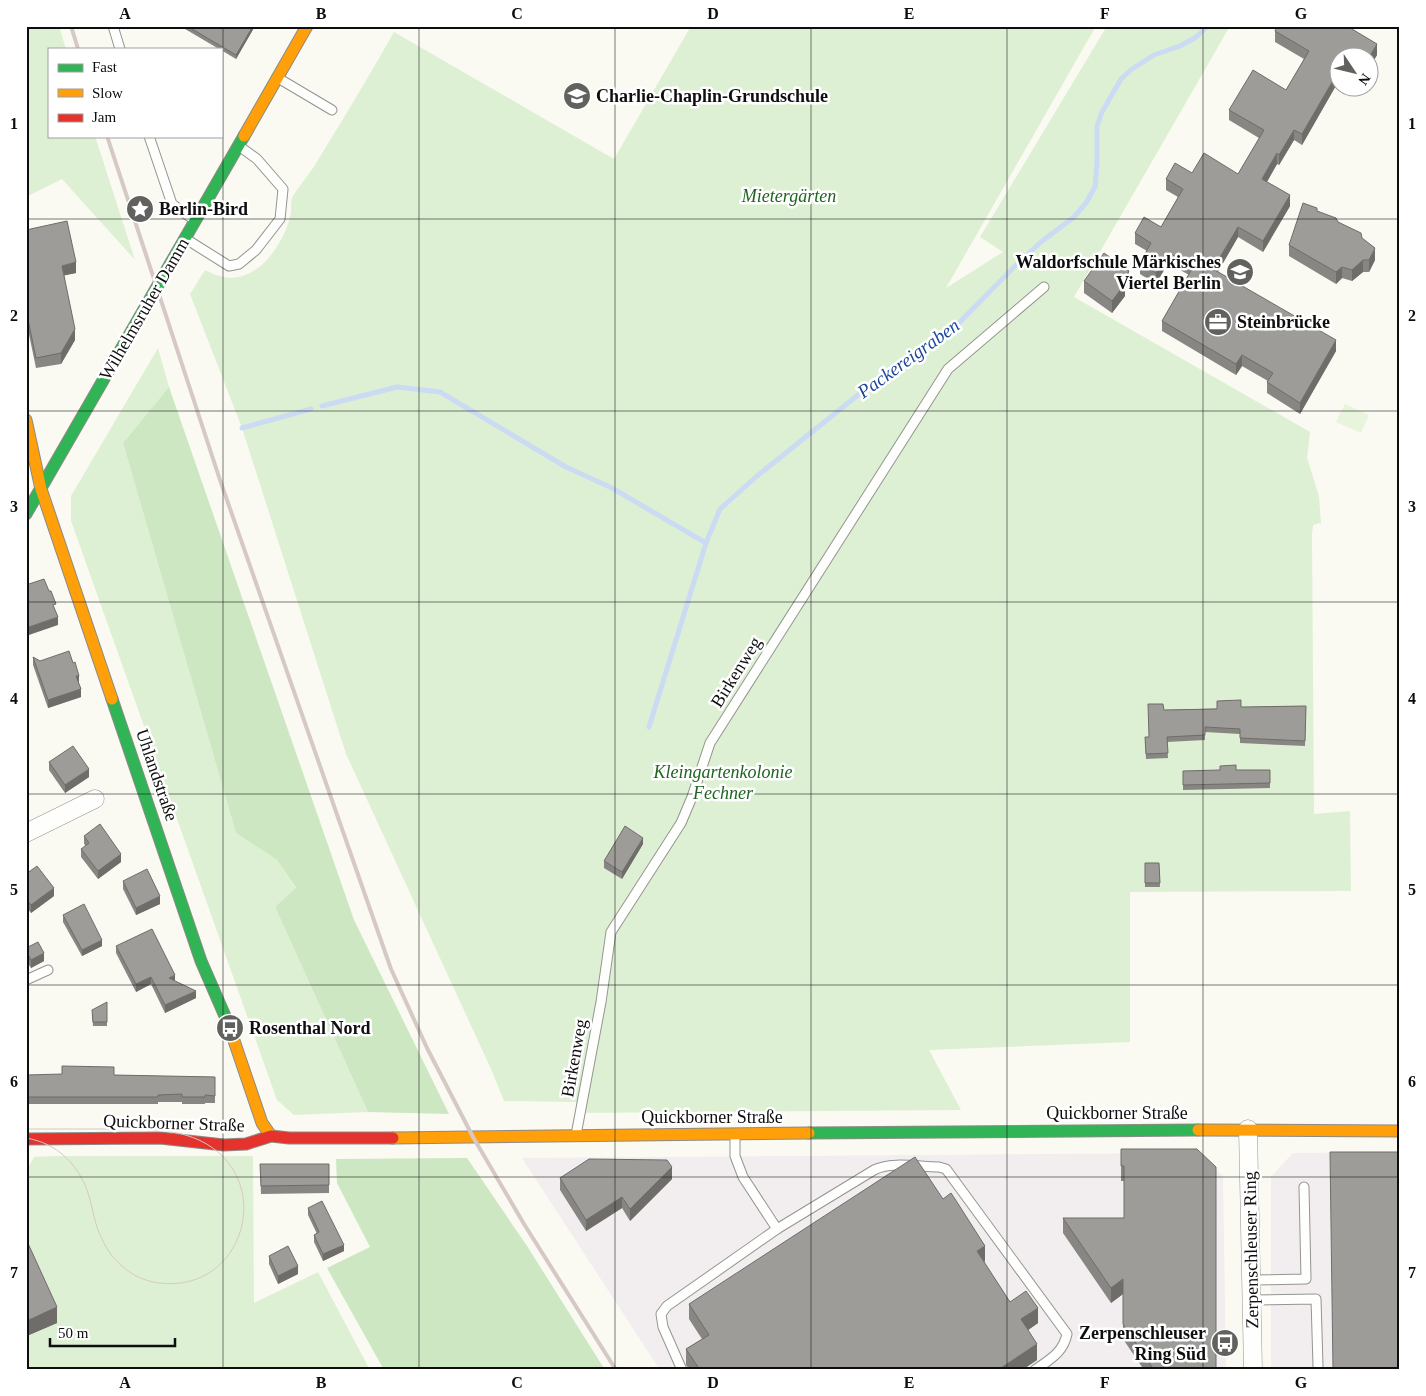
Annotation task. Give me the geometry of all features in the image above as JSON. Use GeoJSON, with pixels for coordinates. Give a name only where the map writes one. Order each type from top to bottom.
{"type":"FeatureCollection","features":[{"type":"Feature","properties":{"kind":"street","name":"Wilhelmsruher Damm"},"geometry":{"type":"LineString","coordinates":[[26,514],[307,26]]}},
{"type":"Feature","properties":{"kind":"street","name":"Uhlandstraße"},"geometry":{"type":"LineString","coordinates":[[26,420],[41,489],[201,961],[230,1028],[262,1123],[271,1136]]}},
{"type":"Feature","properties":{"kind":"street"},"geometry":{"type":"LineString","coordinates":[[26,833],[95,799]]}},
{"type":"Feature","properties":{"kind":"street","name":"Quickborner Straße"},"geometry":{"type":"LineString","coordinates":[[26,1139],[160,1138],[224,1145],[246,1144],[271,1136],[282,1138],[333,1138],[1248,1129],[1400,1131]]}},
{"type":"Feature","properties":{"kind":"street","name":"Zerpenschleuser Ring"},"geometry":{"type":"LineString","coordinates":[[1248,1129],[1253,1370]]}},
{"type":"Feature","properties":{"kind":"lane"},"geometry":{"type":"LineString","coordinates":[[112,26],[120,48]]}},
{"type":"Feature","properties":{"kind":"lane"},"geometry":{"type":"LineString","coordinates":[[278,78],[332,110]]}},
{"type":"Feature","properties":{"kind":"lane"},"geometry":{"type":"LineString","coordinates":[[150,138],[172,204],[195,220]]}},
{"type":"Feature","properties":{"kind":"lane"},"geometry":{"type":"LineString","coordinates":[[185,238],[229,266],[239,264],[256,250],[280,219],[283,189],[257,159],[238,146]]}},
{"type":"Feature","properties":{"kind":"lane","name":"Birkenweg"},"geometry":{"type":"LineString","coordinates":[[576,1135],[601,1002],[610,932],[681,823],[710,743],[948,369],[1044,287]]}},
{"type":"Feature","properties":{"kind":"lane"},"geometry":{"type":"LineString","coordinates":[[26,980],[48,970]]}},
{"type":"Feature","properties":{"kind":"lane"},"geometry":{"type":"LineString","coordinates":[[735,1135],[735,1156],[743,1177],[777,1229]]}},
{"type":"Feature","properties":{"kind":"lane"},"geometry":{"type":"LineString","coordinates":[[682,1370],[663,1327],[662,1314],[667,1306],[777,1229],[881,1167],[939,1167],[946,1170],[1067,1334],[1066,1341],[1058,1354],[1035,1370]]}},
{"type":"Feature","properties":{"kind":"lane"},"geometry":{"type":"LineString","coordinates":[[1252,1280],[1306,1279],[1304,1187]]}},
{"type":"Feature","properties":{"kind":"lane"},"geometry":{"type":"LineString","coordinates":[[1253,1300],[1316,1299],[1318,1366]]}},
{"type":"Feature","properties":{"kind":"shaded area"},"geometry":{"type":"Polygon","coordinates":[[[1400,1152],[1400,1370],[1271,1370],[1271,1177],[1293,1153],[1400,1152]]]}},
{"type":"Feature","properties":{"kind":"shaded area"},"geometry":{"type":"Polygon","coordinates":[[[1198,1153],[1223,1176],[1226,1370],[660,1370],[522,1158],[1198,1153]]]}},
{"type":"Feature","properties":{"kind":"green space"},"geometry":{"type":"Polygon","coordinates":[[[26,26],[59,26],[66,48],[48,48],[48,138],[96,138],[135,260],[62,179],[26,197],[26,26]]]}},
{"type":"Feature","properties":{"kind":"green space","name":"Kleingartenkolonie Fechner"},"geometry":{"type":"Polygon","coordinates":[[[691,26],[1096,26],[946,288],[1003,252],[980,237],[1107,26],[1230,26],[1074,297],[1310,432],[1307,458],[1319,496],[1321,523],[1313,525],[1312,535],[1314,814],[1350,811],[1351,891],[1130,892],[1130,1042],[929,1050],[961,1110],[578,1113],[576,1102],[504,1101],[346,754],[242,428],[190,294],[205,270],[228,278],[243,276],[257,269],[273,253],[280,242],[291,215],[292,198],[315,165],[394,32],[614,159],[691,26]]]}},
{"type":"Feature","properties":{"kind":"green space"},"geometry":{"type":"Polygon","coordinates":[[[158,348],[169,387],[123,443],[236,833],[277,860],[296,889],[275,907],[368,1112],[294,1115],[277,1100],[71,521],[71,496],[158,348]]]}},
{"type":"Feature","properties":{"kind":"green space"},"geometry":{"type":"Polygon","coordinates":[[[169,387],[354,920],[449,1114],[368,1112],[275,907],[296,888],[277,860],[236,833],[123,443],[169,387]]]}},
{"type":"Feature","properties":{"kind":"green space"},"geometry":{"type":"Polygon","coordinates":[[[1345,404],[1369,415],[1361,433],[1336,422],[1345,404]]]}},
{"type":"Feature","properties":{"kind":"green space"},"geometry":{"type":"Polygon","coordinates":[[[253,1156],[254,1303],[318,1272],[370,1370],[26,1370],[26,1168],[28,1168],[34,1157],[253,1156]]]}},
{"type":"Feature","properties":{"kind":"green space"},"geometry":{"type":"Polygon","coordinates":[[[467,1158],[527,1246],[605,1370],[384,1370],[327,1268],[370,1247],[337,1183],[336,1159],[467,1158]]]}},
{"type":"Feature","properties":{"kind":"building"},"geometry":{"type":"Polygon","coordinates":[[[187,26],[253,26],[236,55],[187,26]]]}},
{"type":"Feature","properties":{"kind":"building"},"geometry":{"type":"Polygon","coordinates":[[[1277,26],[1347,26],[1377,44],[1375,48],[1328,48],[1328,89],[1302,134],[1294,130],[1279,155],[1277,153],[1262,179],[1290,195],[1263,241],[1238,227],[1213,269],[1336,340],[1300,403],[1267,382],[1273,373],[1242,355],[1236,364],[1162,321],[1193,267],[1168,252],[1156,273],[1140,263],[1151,243],[1135,233],[1144,217],[1161,227],[1183,189],[1166,179],[1175,163],[1192,173],[1204,153],[1238,174],[1264,130],[1229,110],[1253,70],[1286,90],[1309,51],[1275,31],[1277,26]]]}},
{"type":"Feature","properties":{"kind":"building"},"geometry":{"type":"Polygon","coordinates":[[[1303,203],[1317,208],[1317,211],[1336,218],[1338,222],[1361,233],[1362,238],[1375,248],[1369,260],[1363,260],[1352,270],[1342,267],[1336,272],[1289,245],[1303,203]]]}},
{"type":"Feature","properties":{"kind":"building"},"geometry":{"type":"Polygon","coordinates":[[[67,221],[76,262],[62,266],[75,329],[61,353],[36,358],[26,310],[26,230],[67,221]]]}},
{"type":"Feature","properties":{"kind":"building"},"geometry":{"type":"Polygon","coordinates":[[[1104,253],[1129,271],[1122,282],[1125,284],[1112,301],[1084,281],[1104,253]]]}},
{"type":"Feature","properties":{"kind":"building"},"geometry":{"type":"Polygon","coordinates":[[[44,579],[56,604],[53,605],[58,617],[26,628],[26,585],[44,579]]]}},
{"type":"Feature","properties":{"kind":"building"},"geometry":{"type":"Polygon","coordinates":[[[69,651],[73,663],[75,662],[79,676],[76,676],[81,689],[48,700],[33,657],[40,661],[69,651]]]}},
{"type":"Feature","properties":{"kind":"building"},"geometry":{"type":"Polygon","coordinates":[[[1241,700],[1241,707],[1306,706],[1305,741],[1240,738],[1240,729],[1205,727],[1205,735],[1167,737],[1168,753],[1146,754],[1145,737],[1149,737],[1148,704],[1163,704],[1164,710],[1217,709],[1217,701],[1241,700]]]}},
{"type":"Feature","properties":{"kind":"building"},"geometry":{"type":"Polygon","coordinates":[[[73,746],[89,769],[65,785],[49,762],[73,746]]]}},
{"type":"Feature","properties":{"kind":"building"},"geometry":{"type":"Polygon","coordinates":[[[1236,765],[1236,770],[1270,770],[1270,783],[1183,785],[1183,771],[1220,770],[1220,766],[1236,765]]]}},
{"type":"Feature","properties":{"kind":"building"},"geometry":{"type":"Polygon","coordinates":[[[100,824],[121,854],[98,871],[81,849],[89,843],[84,836],[100,824]]]}},
{"type":"Feature","properties":{"kind":"building"},"geometry":{"type":"Polygon","coordinates":[[[625,826],[643,838],[622,872],[604,861],[625,826]]]}},
{"type":"Feature","properties":{"kind":"building"},"geometry":{"type":"Polygon","coordinates":[[[1145,863],[1159,863],[1160,883],[1145,883],[1145,863]]]}},
{"type":"Feature","properties":{"kind":"building"},"geometry":{"type":"Polygon","coordinates":[[[37,866],[54,888],[31,905],[26,899],[26,874],[37,866]]]}},
{"type":"Feature","properties":{"kind":"building"},"geometry":{"type":"Polygon","coordinates":[[[147,869],[160,896],[136,908],[123,881],[147,869]]]}},
{"type":"Feature","properties":{"kind":"building"},"geometry":{"type":"Polygon","coordinates":[[[84,904],[102,940],[82,950],[63,915],[84,904]]]}},
{"type":"Feature","properties":{"kind":"building"},"geometry":{"type":"Polygon","coordinates":[[[152,929],[175,975],[169,978],[196,991],[165,1005],[151,977],[136,984],[116,946],[152,929]]]}},
{"type":"Feature","properties":{"kind":"building"},"geometry":{"type":"Polygon","coordinates":[[[38,942],[44,953],[31,960],[26,948],[38,942]]]}},
{"type":"Feature","properties":{"kind":"building"},"geometry":{"type":"Polygon","coordinates":[[[107,1002],[107,1022],[93,1022],[92,1010],[107,1002]]]}},
{"type":"Feature","properties":{"kind":"building"},"geometry":{"type":"Polygon","coordinates":[[[62,1066],[114,1067],[114,1075],[215,1077],[215,1096],[182,1097],[182,1094],[158,1095],[158,1097],[26,1097],[26,1075],[62,1074],[62,1066]]]}},
{"type":"Feature","properties":{"kind":"building"},"geometry":{"type":"Polygon","coordinates":[[[1121,1149],[1197,1149],[1216,1167],[1216,1370],[1154,1370],[1123,1324],[1123,1279],[1111,1288],[1063,1218],[1124,1218],[1124,1166],[1121,1166],[1121,1149]]]}},
{"type":"Feature","properties":{"kind":"building"},"geometry":{"type":"Polygon","coordinates":[[[1330,1152],[1400,1152],[1400,1370],[1333,1370],[1330,1152]]]}},
{"type":"Feature","properties":{"kind":"building"},"geometry":{"type":"Polygon","coordinates":[[[915,1157],[943,1199],[951,1193],[955,1199],[985,1246],[977,1251],[1010,1302],[1026,1291],[1038,1308],[1021,1319],[1037,1344],[998,1370],[731,1370],[729,1367],[725,1370],[700,1370],[686,1349],[709,1335],[689,1304],[915,1157]]]}},
{"type":"Feature","properties":{"kind":"building"},"geometry":{"type":"Polygon","coordinates":[[[589,1159],[667,1160],[672,1167],[630,1209],[622,1197],[586,1220],[560,1178],[589,1159]]]}},
{"type":"Feature","properties":{"kind":"building"},"geometry":{"type":"Polygon","coordinates":[[[260,1164],[329,1164],[329,1185],[261,1186],[260,1164]]]}},
{"type":"Feature","properties":{"kind":"building"},"geometry":{"type":"Polygon","coordinates":[[[322,1201],[344,1245],[323,1254],[314,1235],[319,1232],[308,1208],[322,1201]]]}},
{"type":"Feature","properties":{"kind":"building"},"geometry":{"type":"Polygon","coordinates":[[[26,1239],[57,1307],[29,1320],[26,1315],[26,1239]]]}},
{"type":"Feature","properties":{"kind":"building"},"geometry":{"type":"Polygon","coordinates":[[[288,1246],[298,1266],[278,1276],[269,1256],[288,1246]]]}},
{"type":"Feature","properties":{"kind":"waterway","name":"Packereigraben"},"geometry":{"type":"LineString","coordinates":[[649,727],[706,543],[720,509],[757,476],[858,395],[951,331],[1017,264],[1041,242],[1074,217],[1086,203],[1095,187],[1097,126],[1102,112],[1121,79],[1132,69],[1154,55],[1180,46],[1195,38],[1208,26]]}},
{"type":"Feature","properties":{"kind":"waterway"},"geometry":{"type":"LineString","coordinates":[[322,406],[397,387],[440,392],[566,467],[612,488],[706,543]]}},
{"type":"Feature","properties":{"kind":"waterway"},"geometry":{"type":"LineString","coordinates":[[242,428],[311,409]]}},
{"type":"Feature","properties":{"kind":"tram line"},"geometry":{"type":"LineString","coordinates":[[26,1129],[153,1130],[176,1133],[199,1140],[223,1157],[238,1180],[244,1204],[241,1230],[230,1252],[213,1270],[189,1282],[159,1283],[141,1278],[118,1262],[106,1247],[98,1229],[85,1185],[74,1166],[58,1151],[48,1145],[26,1138]]}},
{"type":"Feature","properties":{"kind":"railway"},"geometry":{"type":"LineString","coordinates":[[71,26],[78,48]]}},
{"type":"Feature","properties":{"kind":"railway"},"geometry":{"type":"LineString","coordinates":[[108,138],[220,480],[391,969],[427,1048],[473,1137],[524,1224],[616,1370]]}},
{"type":"Feature","properties":{"kind":"traffic: fast"},"geometry":{"type":"LineString","coordinates":[[26,514],[244,136]]}},
{"type":"Feature","properties":{"kind":"traffic: fast"},"geometry":{"type":"LineString","coordinates":[[112,699],[201,961],[228,1023]]}},
{"type":"Feature","properties":{"kind":"traffic: fast"},"geometry":{"type":"LineString","coordinates":[[809,1133],[1198,1130]]}},
{"type":"Feature","properties":{"kind":"traffic: slow"},"geometry":{"type":"LineString","coordinates":[[244,136],[307,26]]}},
{"type":"Feature","properties":{"kind":"traffic: slow"},"geometry":{"type":"LineString","coordinates":[[26,420],[41,489],[112,699]]}},
{"type":"Feature","properties":{"kind":"traffic: slow"},"geometry":{"type":"LineString","coordinates":[[228,1023],[262,1123],[271,1136]]}},
{"type":"Feature","properties":{"kind":"traffic: slow"},"geometry":{"type":"LineString","coordinates":[[1198,1130],[1400,1131]]}},
{"type":"Feature","properties":{"kind":"traffic: slow"},"geometry":{"type":"LineString","coordinates":[[393,1138],[809,1133]]}},
{"type":"Feature","properties":{"kind":"traffic: jam"},"geometry":{"type":"LineString","coordinates":[[26,1139],[160,1138],[224,1145],[246,1144],[271,1136],[289,1138],[393,1138]]}},
{"type":"Feature","properties":{"kind":"place","name":"Charlie-Chaplin-Grundschule"},"geometry":{"type":"Point","coordinates":[577,96]}},
{"type":"Feature","properties":{"kind":"place","name":"Berlin-Bird"},"geometry":{"type":"Point","coordinates":[140,209]}},
{"type":"Feature","properties":{"kind":"place","name":"Waldorfschule Märkisches Viertel Berlin"},"geometry":{"type":"Point","coordinates":[1240,272]}},
{"type":"Feature","properties":{"kind":"place","name":"Steinbrücke"},"geometry":{"type":"Point","coordinates":[1218,322]}},
{"type":"Feature","properties":{"kind":"place","name":"Rosenthal Nord"},"geometry":{"type":"Point","coordinates":[230,1028]}},
{"type":"Feature","properties":{"kind":"place","name":"Zerpenschleuser Ring Süd"},"geometry":{"type":"Point","coordinates":[1225,1343]}},
{"type":"Feature","properties":{"kind":"park label","name":"Mietergärten"},"geometry":{"type":"Point","coordinates":[789,196]}}]}
